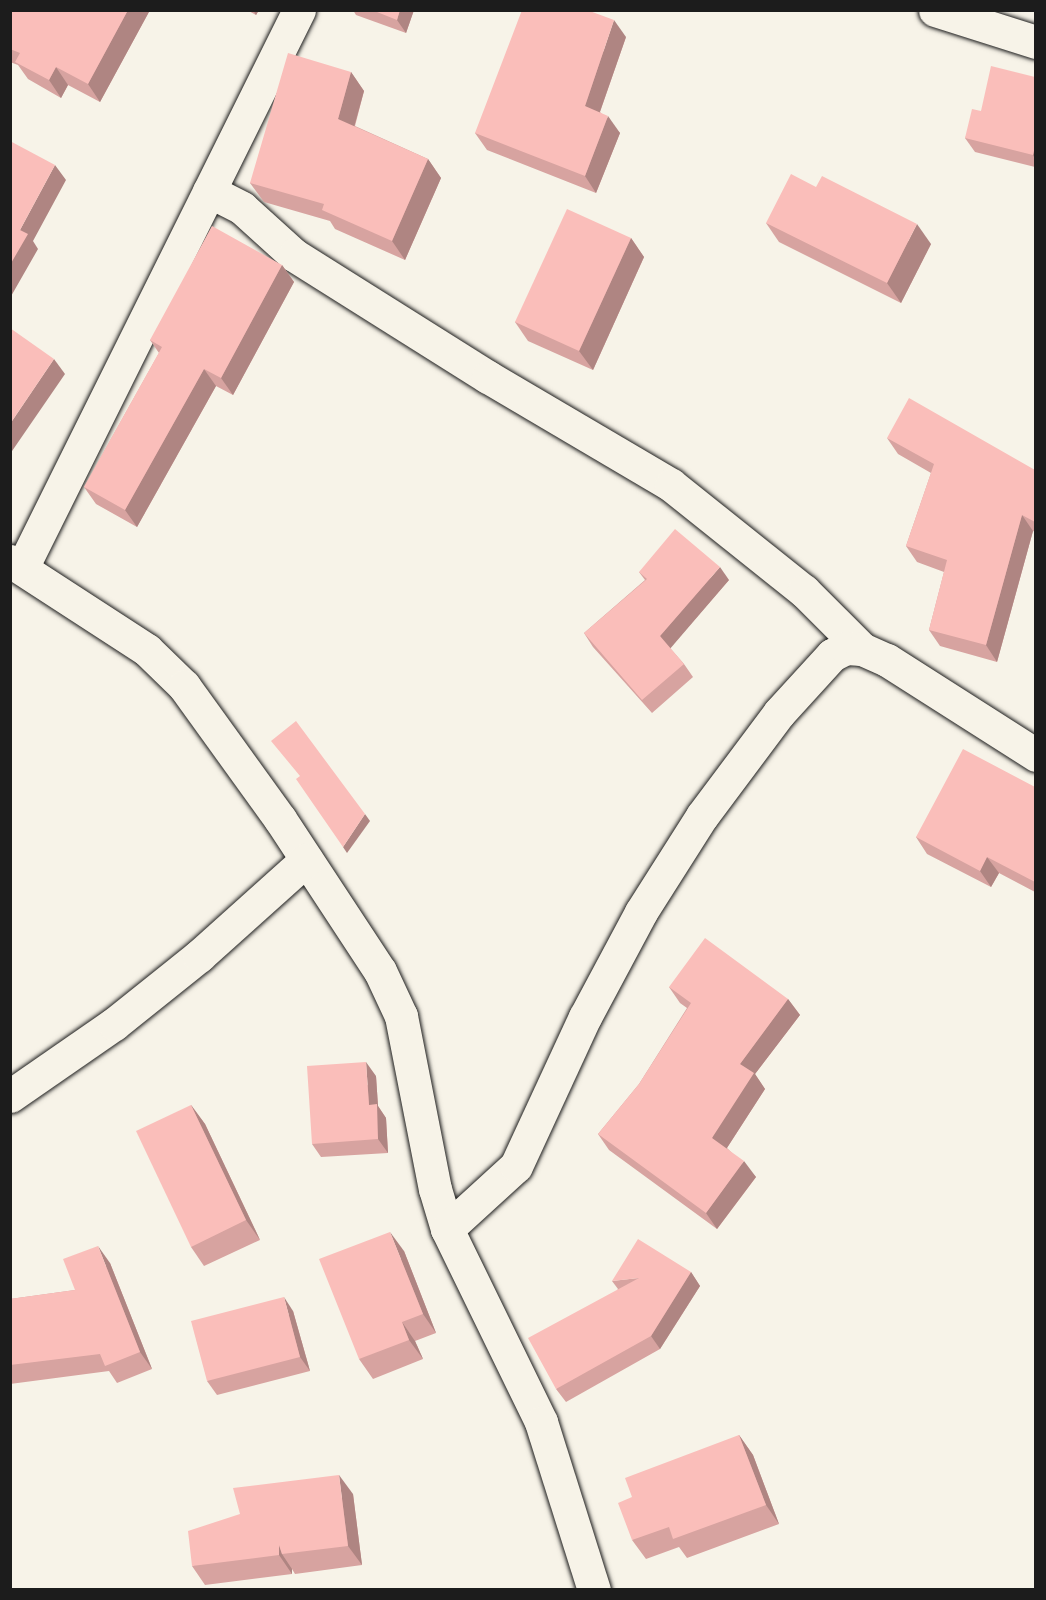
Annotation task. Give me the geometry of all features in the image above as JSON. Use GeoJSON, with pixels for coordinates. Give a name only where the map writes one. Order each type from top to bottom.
{"type":"FeatureCollection","features":[{"type":"Feature","properties":{"kind":"street"},"geometry":{"type":"LineString","coordinates":[[299,10],[209,191],[16,565],[147,650],[184,686],[306,860],[380,971],[401,1016],[435,1189],[447,1229],[541,1422],[594,1590]]}},
{"type":"Feature","properties":{"kind":"street"},"geometry":{"type":"LineString","coordinates":[[935,10],[1035,42]]}},
{"type":"Feature","properties":{"kind":"street"},"geometry":{"type":"LineString","coordinates":[[209,191],[242,208],[294,255],[518,395],[671,485],[804,591],[862,650],[887,660],[1035,755]]}},
{"type":"Feature","properties":{"kind":"street"},"geometry":{"type":"LineString","coordinates":[[447,1229],[516,1166],[585,1017],[641,912],[702,816],[813,673],[839,652],[862,650]]}},
{"type":"Feature","properties":{"kind":"street"},"geometry":{"type":"LineString","coordinates":[[10,1096],[123,1017],[199,956],[306,860]]}},
{"type":"Feature","properties":{"kind":"building"},"geometry":{"type":"Polygon","coordinates":[[[10,10],[128,10],[88,84],[56,67],[49,80],[15,62],[20,53],[10,49],[10,10]]]}},
{"type":"Feature","properties":{"kind":"building"},"geometry":{"type":"Polygon","coordinates":[[[372,10],[400,10],[397,20],[372,10]]]}},
{"type":"Feature","properties":{"kind":"building"},"geometry":{"type":"Polygon","coordinates":[[[522,10],[587,10],[614,20],[585,106],[608,116],[585,176],[475,133],[522,10]]]}},
{"type":"Feature","properties":{"kind":"building"},"geometry":{"type":"Polygon","coordinates":[[[288,53],[351,72],[338,119],[428,159],[392,241],[322,210],[324,204],[250,183],[288,53]]]}},
{"type":"Feature","properties":{"kind":"building"},"geometry":{"type":"Polygon","coordinates":[[[991,66],[1035,77],[1033,155],[965,138],[972,109],[981,111],[991,66]]]}},
{"type":"Feature","properties":{"kind":"building"},"geometry":{"type":"Polygon","coordinates":[[[10,141],[55,165],[20,230],[28,234],[10,265],[10,141]]]}},
{"type":"Feature","properties":{"kind":"building"},"geometry":{"type":"Polygon","coordinates":[[[791,174],[816,187],[822,176],[917,224],[887,283],[766,223],[791,174]]]}},
{"type":"Feature","properties":{"kind":"building"},"geometry":{"type":"Polygon","coordinates":[[[567,209],[631,238],[579,351],[515,322],[567,209]]]}},
{"type":"Feature","properties":{"kind":"building"},"geometry":{"type":"Polygon","coordinates":[[[212,226],[282,265],[221,378],[204,369],[125,510],[84,487],[162,347],[150,340],[212,226]]]}},
{"type":"Feature","properties":{"kind":"building"},"geometry":{"type":"Polygon","coordinates":[[[10,328],[54,359],[10,424],[10,328]]]}},
{"type":"Feature","properties":{"kind":"building"},"geometry":{"type":"Polygon","coordinates":[[[909,398],[1035,470],[1035,522],[1022,515],[986,645],[929,630],[947,560],[906,546],[934,464],[887,438],[909,398]]]}},
{"type":"Feature","properties":{"kind":"building"},"geometry":{"type":"Polygon","coordinates":[[[675,529],[720,567],[660,636],[684,664],[642,700],[584,633],[647,579],[639,572],[675,529]]]}},
{"type":"Feature","properties":{"kind":"building"},"geometry":{"type":"Polygon","coordinates":[[[296,721],[365,814],[343,847],[296,779],[300,776],[271,741],[296,721]]]}},
{"type":"Feature","properties":{"kind":"building"},"geometry":{"type":"Polygon","coordinates":[[[963,749],[1035,787],[1035,882],[987,857],[980,871],[916,837],[963,749]]]}},
{"type":"Feature","properties":{"kind":"building"},"geometry":{"type":"Polygon","coordinates":[[[705,938],[788,999],[740,1064],[754,1073],[712,1138],[744,1161],[706,1213],[598,1134],[639,1084],[691,1003],[669,987],[705,938]]]}},
{"type":"Feature","properties":{"kind":"building"},"geometry":{"type":"Polygon","coordinates":[[[366,1062],[369,1105],[377,1104],[378,1139],[312,1144],[307,1066],[366,1062]]]}},
{"type":"Feature","properties":{"kind":"building"},"geometry":{"type":"Polygon","coordinates":[[[191,1105],[246,1220],[191,1247],[136,1131],[191,1105]]]}},
{"type":"Feature","properties":{"kind":"building"},"geometry":{"type":"Polygon","coordinates":[[[390,1232],[423,1314],[402,1322],[409,1340],[359,1359],[319,1259],[390,1232]]]}},
{"type":"Feature","properties":{"kind":"building"},"geometry":{"type":"Polygon","coordinates":[[[638,1239],[691,1272],[651,1336],[556,1389],[528,1338],[639,1278],[612,1281],[638,1239]]]}},
{"type":"Feature","properties":{"kind":"building"},"geometry":{"type":"Polygon","coordinates":[[[98,1246],[140,1352],[105,1366],[100,1354],[10,1365],[10,1299],[75,1290],[63,1259],[98,1246]]]}},
{"type":"Feature","properties":{"kind":"building"},"geometry":{"type":"Polygon","coordinates":[[[284,1297],[300,1357],[207,1381],[191,1321],[284,1297]]]}},
{"type":"Feature","properties":{"kind":"building"},"geometry":{"type":"Polygon","coordinates":[[[739,1435],[766,1505],[673,1539],[669,1527],[632,1540],[618,1503],[632,1497],[625,1478],[739,1435]]]}},
{"type":"Feature","properties":{"kind":"building"},"geometry":{"type":"Polygon","coordinates":[[[339,1475],[348,1546],[282,1554],[279,1545],[279,1555],[192,1566],[188,1531],[240,1514],[233,1488],[339,1475]]]}}]}
